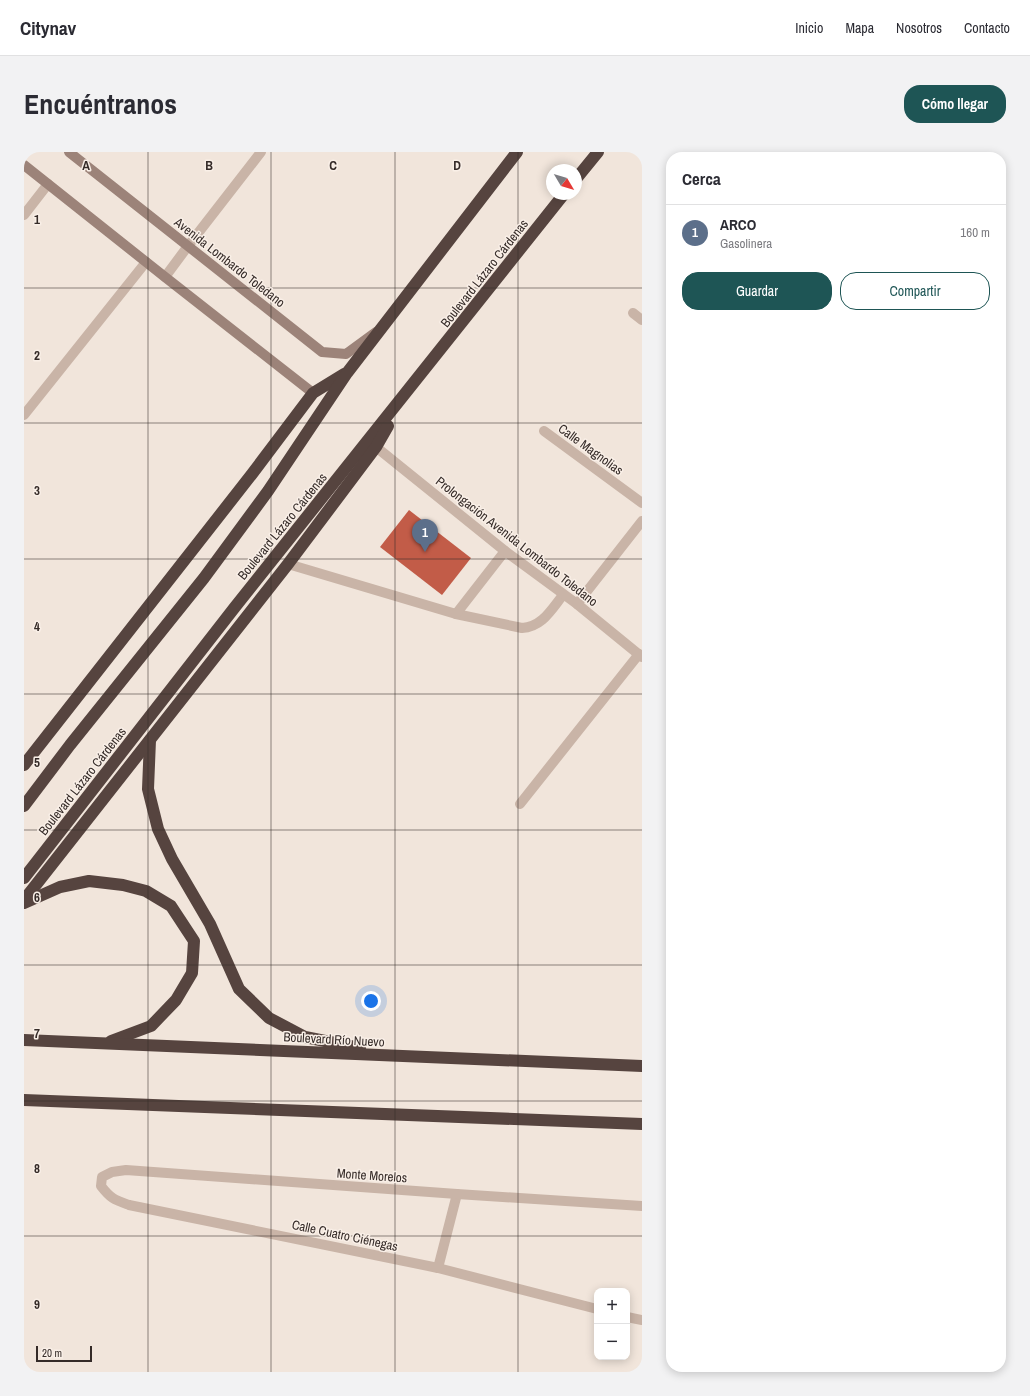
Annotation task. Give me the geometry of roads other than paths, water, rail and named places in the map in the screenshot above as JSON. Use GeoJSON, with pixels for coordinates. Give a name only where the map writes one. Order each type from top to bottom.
{"type":"FeatureCollection","features":[{"type":"Feature","properties":{"kind":"highway"},"geometry":{"type":"LineString","coordinates":[[24,806],[70,745],[204,578],[268,491],[347,373],[517,152]]}},
{"type":"Feature","properties":{"kind":"highway"},"geometry":{"type":"LineString","coordinates":[[582,172],[598,152]]}},
{"type":"Feature","properties":{"kind":"highway","name":"Boulevard Lázaro Cárdenas"},"geometry":{"type":"LineString","coordinates":[[24,878],[236,607],[559,200]]}},
{"type":"Feature","properties":{"kind":"highway"},"geometry":{"type":"LineString","coordinates":[[24,766],[252,474],[313,393],[347,373]]}},
{"type":"Feature","properties":{"kind":"highway"},"geometry":{"type":"LineString","coordinates":[[24,902],[288,564],[376,447],[406,393]]}},
{"type":"Feature","properties":{"kind":"highway"},"geometry":{"type":"LineString","coordinates":[[150,740],[148,789],[158,829],[172,859],[210,924],[239,989],[269,1018],[305,1037],[403,1056]]}},
{"type":"Feature","properties":{"kind":"highway"},"geometry":{"type":"LineString","coordinates":[[24,902],[60,888],[89,881],[123,885],[146,891],[171,906],[194,941],[192,973],[176,1000],[151,1026],[107,1043]]}},
{"type":"Feature","properties":{"kind":"highway","name":"Boulevard Río Nuevo"},"geometry":{"type":"LineString","coordinates":[[24,1040],[642,1066]]}},
{"type":"Feature","properties":{"kind":"highway"},"geometry":{"type":"LineString","coordinates":[[24,1100],[642,1124]]}},
{"type":"Feature","properties":{"kind":"main road","name":"Avenida Lombardo Toledano"},"geometry":{"type":"LineString","coordinates":[[69,152],[322,352],[346,354],[381,329]]}},
{"type":"Feature","properties":{"kind":"main road"},"geometry":{"type":"LineString","coordinates":[[24,165],[313,393]]}},
{"type":"Feature","properties":{"kind":"street"},"geometry":{"type":"LineString","coordinates":[[165,277],[262,152]]}},
{"type":"Feature","properties":{"kind":"street"},"geometry":{"type":"LineString","coordinates":[[24,215],[48,184]]}},
{"type":"Feature","properties":{"kind":"street"},"geometry":{"type":"LineString","coordinates":[[24,415],[146,262]]}},
{"type":"Feature","properties":{"kind":"street"},"geometry":{"type":"LineString","coordinates":[[633,313],[642,320]]}},
{"type":"Feature","properties":{"kind":"street","name":"Calle Magnolias"},"geometry":{"type":"LineString","coordinates":[[544,431],[642,503]]}},
{"type":"Feature","properties":{"kind":"street","name":"Prolongación Avenida Lombardo Toledano"},"geometry":{"type":"LineString","coordinates":[[376,447],[641,656]]}},
{"type":"Feature","properties":{"kind":"street"},"geometry":{"type":"LineString","coordinates":[[577,604],[642,522]]}},
{"type":"Feature","properties":{"kind":"street"},"geometry":{"type":"LineString","coordinates":[[456,614],[506,551]]}},
{"type":"Feature","properties":{"kind":"street"},"geometry":{"type":"LineString","coordinates":[[288,564],[456,614],[522,628],[530,628],[538,623],[548,614],[563,596]]}},
{"type":"Feature","properties":{"kind":"street"},"geometry":{"type":"LineString","coordinates":[[520,804],[641,656]]}},
{"type":"Feature","properties":{"kind":"street","name":"Monte Morelos"},"geometry":{"type":"LineString","coordinates":[[102,1177],[112,1172],[126,1170],[642,1206]]}},
{"type":"Feature","properties":{"kind":"street","name":"Calle Cuatro Ciénegas"},"geometry":{"type":"LineString","coordinates":[[102,1177],[101,1186],[105,1192],[113,1199],[129,1205],[438,1268],[594,1308]]}},
{"type":"Feature","properties":{"kind":"street"},"geometry":{"type":"LineString","coordinates":[[438,1268],[457,1194]]}},
{"type":"Feature","properties":{"kind":"street"},"geometry":{"type":"LineString","coordinates":[[630,1318],[642,1320]]}},
{"type":"Feature","properties":{"kind":"place","name":"ARCO"},"geometry":{"type":"Point","coordinates":[425,552]}}]}
